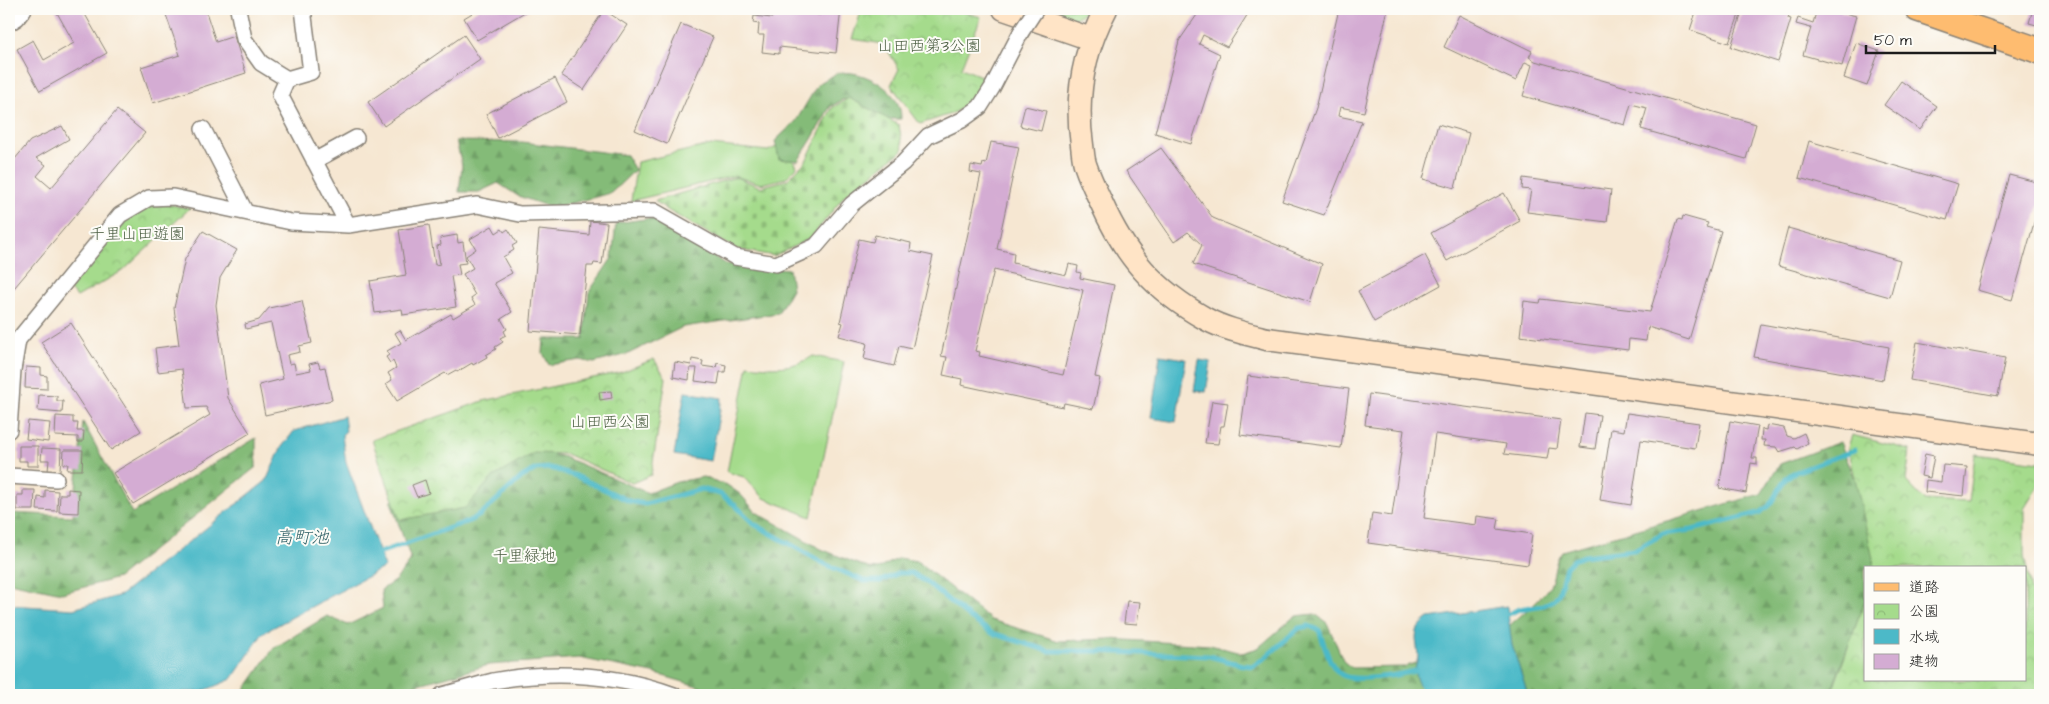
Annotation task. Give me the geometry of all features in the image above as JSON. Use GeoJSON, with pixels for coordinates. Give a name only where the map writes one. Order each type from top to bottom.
{"type":"FeatureCollection","features":[{"type":"Feature","properties":{"kind":"main road"},"geometry":{"type":"LineString","coordinates":[[1918,9],[1958,16],[2040,51]]}},
{"type":"Feature","properties":{"kind":"street"},"geometry":{"type":"LineString","coordinates":[[9,23],[17,18],[24,9]]}},
{"type":"Feature","properties":{"kind":"street"},"geometry":{"type":"LineString","coordinates":[[238,9],[244,39],[261,63],[286,79],[311,72],[303,9]]}},
{"type":"Feature","properties":{"kind":"street"},"geometry":{"type":"LineString","coordinates":[[1004,9],[1091,39]]}},
{"type":"Feature","properties":{"kind":"street"},"geometry":{"type":"LineString","coordinates":[[9,430],[13,370],[18,340],[120,215],[149,198],[173,198],[245,211],[291,222],[348,225],[477,205],[520,214],[654,211],[736,257],[776,264],[816,246],[852,204],[903,163],[928,136],[962,120],[980,107],[1036,9]]}},
{"type":"Feature","properties":{"kind":"street"},"geometry":{"type":"LineString","coordinates":[[1106,9],[1091,39],[1082,73],[1079,123],[1085,166],[1110,224],[1134,262],[1163,290],[1206,319],[1245,334],[1267,339],[2040,444]]}},
{"type":"Feature","properties":{"kind":"street"},"geometry":{"type":"LineString","coordinates":[[286,79],[280,95],[348,225]]}},
{"type":"Feature","properties":{"kind":"street"},"geometry":{"type":"LineString","coordinates":[[203,129],[245,211]]}},
{"type":"Feature","properties":{"kind":"street"},"geometry":{"type":"LineString","coordinates":[[314,161],[356,138]]}},
{"type":"Feature","properties":{"kind":"street"},"geometry":{"type":"LineString","coordinates":[[9,476],[56,479]]}},
{"type":"Feature","properties":{"kind":"street"},"geometry":{"type":"LineString","coordinates":[[442,695],[493,682],[557,674],[611,678],[674,695]]}},
{"type":"Feature","properties":{"kind":"green space","name":"山田西第3公園"},"geometry":{"type":"Polygon","coordinates":[[[862,9],[954,9],[981,17],[961,68],[986,78],[972,102],[951,114],[920,124],[891,85],[899,69],[884,44],[852,39],[862,9]]]}},
{"type":"Feature","properties":{"kind":"green space"},"geometry":{"type":"Polygon","coordinates":[[[1047,9],[1086,9],[1084,13],[1072,20],[1045,11],[1047,9]]]}},
{"type":"Feature","properties":{"kind":"green space"},"geometry":{"type":"Polygon","coordinates":[[[837,73],[855,73],[880,84],[898,103],[901,119],[882,119],[844,99],[830,107],[798,161],[779,159],[775,141],[796,121],[818,84],[837,73]]]}},
{"type":"Feature","properties":{"kind":"green space"},"geometry":{"type":"Polygon","coordinates":[[[849,98],[899,125],[903,150],[845,195],[811,238],[774,256],[736,249],[655,201],[736,177],[760,187],[787,180],[806,161],[832,108],[849,98]]]}},
{"type":"Feature","properties":{"kind":"green space"},"geometry":{"type":"Polygon","coordinates":[[[456,141],[522,142],[626,155],[635,170],[611,193],[553,208],[518,196],[498,183],[479,192],[459,192],[462,165],[456,141]]]}},
{"type":"Feature","properties":{"kind":"green space"},"geometry":{"type":"Polygon","coordinates":[[[783,144],[797,167],[786,178],[761,184],[734,176],[631,201],[637,162],[711,145],[768,151],[783,144]]]}},
{"type":"Feature","properties":{"kind":"green space","name":"千里山田遊園"},"geometry":{"type":"Polygon","coordinates":[[[166,204],[190,208],[124,270],[77,297],[69,289],[125,221],[145,207],[166,204]]]}},
{"type":"Feature","properties":{"kind":"green space"},"geometry":{"type":"Polygon","coordinates":[[[652,218],[726,264],[789,269],[792,289],[778,313],[683,327],[628,354],[594,363],[580,360],[549,365],[543,353],[544,339],[584,339],[589,292],[612,258],[616,223],[652,218]]]}},
{"type":"Feature","properties":{"kind":"green space"},"geometry":{"type":"Polygon","coordinates":[[[813,356],[844,362],[811,517],[764,498],[744,477],[727,472],[748,365],[765,367],[790,365],[813,356]]]}},
{"type":"Feature","properties":{"kind":"green space","name":"山田西公園"},"geometry":{"type":"Polygon","coordinates":[[[654,359],[666,378],[651,475],[632,483],[566,454],[534,453],[493,477],[465,508],[400,520],[372,440],[483,401],[622,372],[654,359]]]}},
{"type":"Feature","properties":{"kind":"green space"},"geometry":{"type":"Polygon","coordinates":[[[83,422],[132,513],[256,438],[256,467],[118,578],[62,593],[9,582],[9,513],[73,516],[83,422]]]}},
{"type":"Feature","properties":{"kind":"green space"},"geometry":{"type":"Polygon","coordinates":[[[1852,435],[1910,450],[1906,481],[1924,500],[1969,502],[1975,454],[2040,462],[2040,483],[2024,509],[2024,555],[2031,589],[2040,597],[2040,695],[1831,695],[1864,603],[1864,682],[2026,682],[2026,566],[1875,566],[1848,447],[1852,435]]]}},
{"type":"Feature","properties":{"kind":"green space","name":"千里緑地"},"geometry":{"type":"Polygon","coordinates":[[[485,437],[564,457],[648,493],[677,482],[703,477],[727,485],[740,494],[756,512],[821,549],[868,568],[878,569],[899,558],[917,561],[991,620],[1059,641],[1109,639],[1210,645],[1242,653],[1258,648],[1295,616],[1315,614],[1327,623],[1344,662],[1352,668],[1404,667],[1425,660],[1436,695],[728,695],[653,673],[579,658],[489,665],[379,695],[241,695],[274,648],[327,616],[348,625],[383,608],[381,590],[396,580],[411,560],[391,502],[406,489],[485,437]]]}},
{"type":"Feature","properties":{"kind":"green space"},"geometry":{"type":"Polygon","coordinates":[[[1840,442],[1884,551],[1879,566],[1864,566],[1864,604],[1830,695],[1519,695],[1500,634],[1545,593],[1553,578],[1557,560],[1562,551],[1761,494],[1780,464],[1840,442]]]}},
{"type":"Feature","properties":{"kind":"water"},"geometry":{"type":"Polygon","coordinates":[[[1160,355],[1186,359],[1176,422],[1151,418],[1160,355]]]}},
{"type":"Feature","properties":{"kind":"water"},"geometry":{"type":"Polygon","coordinates":[[[1199,360],[1211,362],[1206,392],[1194,391],[1199,360]]]}},
{"type":"Feature","properties":{"kind":"water"},"geometry":{"type":"Polygon","coordinates":[[[685,392],[722,398],[711,461],[674,455],[685,392]]]}},
{"type":"Feature","properties":{"kind":"water","name":"高町池"},"geometry":{"type":"Polygon","coordinates":[[[344,416],[346,431],[342,435],[346,462],[385,567],[263,633],[232,679],[201,692],[182,692],[182,695],[9,695],[9,605],[73,609],[121,595],[266,481],[281,448],[294,431],[344,416]]]}},
{"type":"Feature","properties":{"kind":"water"},"geometry":{"type":"Polygon","coordinates":[[[1507,606],[1512,645],[1528,695],[1425,695],[1415,673],[1418,659],[1416,634],[1420,626],[1429,618],[1507,606]]]}},
{"type":"Feature","properties":{"kind":"building"},"geometry":{"type":"Polygon","coordinates":[[[55,9],[82,9],[107,53],[40,91],[17,49],[33,40],[44,60],[74,43],[55,9]]]}},
{"type":"Feature","properties":{"kind":"building"},"geometry":{"type":"Polygon","coordinates":[[[164,9],[205,9],[216,42],[234,36],[246,73],[153,103],[141,67],[180,55],[164,9]]]}},
{"type":"Feature","properties":{"kind":"building"},"geometry":{"type":"Polygon","coordinates":[[[479,9],[530,9],[477,40],[464,18],[479,9]]]}},
{"type":"Feature","properties":{"kind":"building"},"geometry":{"type":"Polygon","coordinates":[[[773,9],[811,9],[811,14],[820,15],[821,9],[841,9],[836,53],[779,47],[779,54],[762,52],[764,35],[758,35],[759,24],[753,23],[754,16],[772,18],[773,9]]]}},
{"type":"Feature","properties":{"kind":"building"},"geometry":{"type":"Polygon","coordinates":[[[1201,9],[1251,9],[1227,47],[1203,35],[1199,44],[1220,54],[1191,144],[1155,133],[1179,41],[1201,9]]]}},
{"type":"Feature","properties":{"kind":"building"},"geometry":{"type":"Polygon","coordinates":[[[1339,9],[1388,9],[1364,112],[1340,107],[1338,116],[1362,121],[1324,215],[1282,201],[1316,108],[1339,9]]]}},
{"type":"Feature","properties":{"kind":"building"},"geometry":{"type":"Polygon","coordinates":[[[1697,9],[1741,9],[1729,43],[1690,30],[1697,9]]]}},
{"type":"Feature","properties":{"kind":"building"},"geometry":{"type":"Polygon","coordinates":[[[1743,9],[1791,9],[1788,18],[1791,19],[1778,62],[1731,47],[1743,9]]]}},
{"type":"Feature","properties":{"kind":"building"},"geometry":{"type":"Polygon","coordinates":[[[1817,9],[1842,9],[1841,12],[1856,16],[1842,66],[1803,55],[1811,28],[1796,24],[1798,18],[1813,23],[1817,9]]]}},
{"type":"Feature","properties":{"kind":"building"},"geometry":{"type":"Polygon","coordinates":[[[2033,9],[2040,10],[2040,26],[2029,23],[2033,9]]]}},
{"type":"Feature","properties":{"kind":"building"},"geometry":{"type":"Polygon","coordinates":[[[604,10],[627,25],[584,90],[561,75],[604,10]]]}},
{"type":"Feature","properties":{"kind":"building"},"geometry":{"type":"Polygon","coordinates":[[[1459,15],[1532,51],[1529,57],[1535,61],[1756,124],[1746,159],[1641,129],[1647,108],[1631,104],[1625,125],[1523,96],[1532,65],[1525,62],[1516,81],[1444,47],[1459,15]]]}},
{"type":"Feature","properties":{"kind":"building"},"geometry":{"type":"Polygon","coordinates":[[[681,24],[713,37],[667,144],[635,130],[681,24]]]}},
{"type":"Feature","properties":{"kind":"building"},"geometry":{"type":"Polygon","coordinates":[[[464,35],[480,59],[384,126],[368,102],[464,35]]]}},
{"type":"Feature","properties":{"kind":"building"},"geometry":{"type":"Polygon","coordinates":[[[1856,43],[1879,51],[1867,86],[1844,78],[1856,43]]]}},
{"type":"Feature","properties":{"kind":"building"},"geometry":{"type":"Polygon","coordinates":[[[555,78],[567,102],[498,138],[486,114],[555,78]]]}},
{"type":"Feature","properties":{"kind":"building"},"geometry":{"type":"Polygon","coordinates":[[[1901,81],[1937,106],[1920,130],[1884,105],[1901,81]]]}},
{"type":"Feature","properties":{"kind":"building"},"geometry":{"type":"Polygon","coordinates":[[[1025,106],[1046,111],[1041,131],[1020,126],[1025,106]]]}},
{"type":"Feature","properties":{"kind":"building"},"geometry":{"type":"Polygon","coordinates":[[[117,110],[145,133],[9,294],[9,166],[30,141],[62,126],[69,139],[36,158],[46,165],[37,176],[51,188],[117,110]]]}},
{"type":"Feature","properties":{"kind":"building"},"geometry":{"type":"Polygon","coordinates":[[[1438,124],[1469,133],[1455,188],[1423,179],[1438,124]]]}},
{"type":"Feature","properties":{"kind":"building"},"geometry":{"type":"Polygon","coordinates":[[[1809,141],[1958,184],[1947,220],[1799,178],[1809,141]]]}},
{"type":"Feature","properties":{"kind":"building"},"geometry":{"type":"Polygon","coordinates":[[[991,142],[1019,147],[997,249],[1014,253],[1013,263],[1066,275],[1069,264],[1078,266],[1077,272],[1081,273],[1080,278],[1114,285],[1095,377],[1100,378],[1093,409],[1064,403],[1063,407],[961,385],[962,379],[943,375],[947,357],[941,356],[981,174],[970,172],[971,165],[982,167],[983,163],[986,164],[991,142]],[[994,270],[975,351],[980,352],[979,356],[1063,375],[1083,290],[994,270]]]}},
{"type":"Feature","properties":{"kind":"building"},"geometry":{"type":"Polygon","coordinates":[[[1161,148],[1213,218],[1322,264],[1310,302],[1193,264],[1202,245],[1188,232],[1174,242],[1126,171],[1161,148]]]}},
{"type":"Feature","properties":{"kind":"building"},"geometry":{"type":"Polygon","coordinates":[[[2009,175],[2040,183],[2040,202],[2012,300],[1977,290],[2009,175]]]}},
{"type":"Feature","properties":{"kind":"building"},"geometry":{"type":"Polygon","coordinates":[[[1523,178],[1611,190],[1607,222],[1527,212],[1531,190],[1522,189],[1523,178]]]}},
{"type":"Feature","properties":{"kind":"building"},"geometry":{"type":"Polygon","coordinates":[[[1504,193],[1520,221],[1447,261],[1431,233],[1504,193]]]}},
{"type":"Feature","properties":{"kind":"building"},"geometry":{"type":"Polygon","coordinates":[[[1683,216],[1708,223],[1706,227],[1721,231],[1689,340],[1648,327],[1646,341],[1629,339],[1628,350],[1520,336],[1524,301],[1540,303],[1541,299],[1650,312],[1678,219],[1682,220],[1683,216]]]}},
{"type":"Feature","properties":{"kind":"building"},"geometry":{"type":"Polygon","coordinates":[[[590,221],[607,223],[602,264],[594,263],[593,266],[587,266],[580,335],[530,331],[539,230],[589,235],[590,221]]]}},
{"type":"Feature","properties":{"kind":"building"},"geometry":{"type":"Polygon","coordinates":[[[429,225],[435,265],[440,264],[437,246],[441,245],[440,238],[457,235],[458,243],[463,242],[466,263],[458,264],[460,275],[451,276],[456,307],[403,315],[402,309],[375,313],[370,281],[406,275],[399,230],[429,225]]]}},
{"type":"Feature","properties":{"kind":"building"},"geometry":{"type":"Polygon","coordinates":[[[492,226],[496,233],[502,229],[504,232],[508,229],[517,243],[512,246],[514,250],[503,257],[512,273],[494,283],[512,312],[501,319],[507,329],[504,331],[506,335],[500,338],[503,342],[486,355],[487,357],[473,365],[472,363],[457,372],[456,370],[447,375],[445,373],[397,401],[386,384],[392,380],[388,373],[396,368],[393,361],[390,363],[386,357],[389,355],[387,351],[401,343],[395,333],[400,330],[406,340],[451,314],[453,318],[475,305],[471,298],[475,295],[463,274],[473,268],[466,256],[476,249],[470,239],[492,226]]]}},
{"type":"Feature","properties":{"kind":"building"},"geometry":{"type":"Polygon","coordinates":[[[1788,228],[1900,260],[1890,297],[1778,266],[1788,228]]]}},
{"type":"Feature","properties":{"kind":"building"},"geometry":{"type":"Polygon","coordinates":[[[203,231],[237,250],[220,278],[216,305],[228,398],[250,433],[133,504],[113,473],[210,415],[206,407],[187,408],[182,369],[158,372],[155,348],[179,345],[174,308],[185,259],[203,231]]]}},
{"type":"Feature","properties":{"kind":"building"},"geometry":{"type":"Polygon","coordinates":[[[875,235],[911,243],[910,251],[933,256],[912,349],[899,346],[894,366],[864,359],[867,343],[839,336],[843,323],[840,322],[859,239],[873,242],[875,235]]]}},
{"type":"Feature","properties":{"kind":"building"},"geometry":{"type":"Polygon","coordinates":[[[1425,255],[1441,285],[1374,322],[1358,291],[1425,255]]]}},
{"type":"Feature","properties":{"kind":"building"},"geometry":{"type":"Polygon","coordinates":[[[302,301],[312,343],[299,346],[300,352],[287,355],[289,364],[294,363],[296,373],[311,370],[309,364],[318,362],[320,368],[325,367],[332,400],[265,415],[259,385],[283,379],[271,323],[246,329],[245,324],[259,320],[269,308],[302,301]]]}},
{"type":"Feature","properties":{"kind":"building"},"geometry":{"type":"Polygon","coordinates":[[[71,323],[141,431],[111,450],[41,342],[71,323]]]}},
{"type":"Feature","properties":{"kind":"building"},"geometry":{"type":"Polygon","coordinates":[[[1761,324],[1889,347],[1883,380],[1754,357],[1761,324]]]}},
{"type":"Feature","properties":{"kind":"building"},"geometry":{"type":"Polygon","coordinates":[[[1917,342],[2005,358],[1998,396],[1910,380],[1917,342]]]}},
{"type":"Feature","properties":{"kind":"building"},"geometry":{"type":"Polygon","coordinates":[[[692,359],[703,361],[702,366],[716,368],[717,363],[726,365],[725,372],[720,372],[718,384],[695,381],[697,368],[690,368],[689,380],[673,377],[675,362],[691,365],[692,359]]]}},
{"type":"Feature","properties":{"kind":"building"},"geometry":{"type":"Polygon","coordinates":[[[26,367],[41,368],[41,375],[47,376],[47,389],[25,388],[26,367]]]}},
{"type":"Feature","properties":{"kind":"building"},"geometry":{"type":"Polygon","coordinates":[[[1248,376],[1349,389],[1341,448],[1240,435],[1248,376]]]}},
{"type":"Feature","properties":{"kind":"building"},"geometry":{"type":"Polygon","coordinates":[[[611,391],[612,398],[600,400],[599,392],[611,391]]]}},
{"type":"Feature","properties":{"kind":"building"},"geometry":{"type":"Polygon","coordinates":[[[1369,394],[1561,420],[1557,449],[1549,448],[1547,459],[1504,454],[1506,444],[1435,434],[1424,518],[1476,525],[1477,516],[1499,519],[1497,529],[1532,534],[1528,565],[1368,543],[1372,513],[1392,516],[1404,430],[1365,425],[1369,394]]]}},
{"type":"Feature","properties":{"kind":"building"},"geometry":{"type":"Polygon","coordinates":[[[39,395],[57,396],[57,401],[63,401],[62,413],[38,411],[39,395]]]}},
{"type":"Feature","properties":{"kind":"building"},"geometry":{"type":"Polygon","coordinates":[[[1212,401],[1228,403],[1224,426],[1221,426],[1218,444],[1205,443],[1212,401]]]}},
{"type":"Feature","properties":{"kind":"building"},"geometry":{"type":"Polygon","coordinates":[[[1585,413],[1600,415],[1595,449],[1580,447],[1585,413]]]}},
{"type":"Feature","properties":{"kind":"building"},"geometry":{"type":"Polygon","coordinates":[[[1627,413],[1699,423],[1695,448],[1641,440],[1631,505],[1600,500],[1611,429],[1624,431],[1627,413]]]}},
{"type":"Feature","properties":{"kind":"building"},"geometry":{"type":"Polygon","coordinates":[[[56,416],[73,417],[73,423],[78,423],[77,431],[84,431],[83,442],[78,442],[78,437],[55,436],[56,416]]]}},
{"type":"Feature","properties":{"kind":"building"},"geometry":{"type":"Polygon","coordinates":[[[28,421],[50,423],[48,442],[26,439],[28,421]]]}},
{"type":"Feature","properties":{"kind":"building"},"geometry":{"type":"Polygon","coordinates":[[[1730,421],[1758,426],[1752,458],[1757,458],[1757,464],[1751,463],[1746,493],[1719,488],[1730,421]]]}},
{"type":"Feature","properties":{"kind":"building"},"geometry":{"type":"Polygon","coordinates":[[[1767,425],[1784,428],[1787,436],[1794,438],[1804,433],[1808,443],[1797,449],[1795,447],[1779,452],[1776,447],[1764,446],[1765,440],[1761,440],[1762,429],[1766,430],[1767,425]]]}},
{"type":"Feature","properties":{"kind":"building"},"geometry":{"type":"Polygon","coordinates":[[[19,446],[38,446],[38,466],[27,466],[27,461],[19,461],[19,446]]]}},
{"type":"Feature","properties":{"kind":"building"},"geometry":{"type":"Polygon","coordinates":[[[42,448],[61,449],[60,471],[48,471],[49,460],[41,460],[42,448]]]}},
{"type":"Feature","properties":{"kind":"building"},"geometry":{"type":"Polygon","coordinates":[[[64,450],[83,450],[82,470],[67,470],[68,464],[63,464],[64,450]]]}},
{"type":"Feature","properties":{"kind":"building"},"geometry":{"type":"Polygon","coordinates":[[[1925,454],[1934,456],[1930,478],[1921,476],[1925,454]]]}},
{"type":"Feature","properties":{"kind":"building"},"geometry":{"type":"Polygon","coordinates":[[[1943,465],[1967,467],[1964,496],[1925,492],[1926,480],[1941,482],[1943,465]]]}},
{"type":"Feature","properties":{"kind":"building"},"geometry":{"type":"Polygon","coordinates":[[[425,480],[429,493],[417,497],[412,485],[425,480]]]}},
{"type":"Feature","properties":{"kind":"building"},"geometry":{"type":"Polygon","coordinates":[[[68,489],[79,490],[78,513],[59,512],[60,494],[68,494],[68,489]]]}},
{"type":"Feature","properties":{"kind":"building"},"geometry":{"type":"Polygon","coordinates":[[[23,490],[35,490],[34,510],[17,510],[17,495],[23,495],[23,490]]]}},
{"type":"Feature","properties":{"kind":"building"},"geometry":{"type":"Polygon","coordinates":[[[45,490],[58,491],[57,511],[37,510],[38,497],[45,498],[45,490]]]}},
{"type":"Feature","properties":{"kind":"building"},"geometry":{"type":"Polygon","coordinates":[[[1127,601],[1140,602],[1137,624],[1124,623],[1127,601]]]}},
{"type":"Feature","properties":{"kind":"waterway"},"geometry":{"type":"LineString","coordinates":[[1509,614],[1519,609],[1544,605],[1554,600],[1559,593],[1566,567],[1573,560],[1583,556],[1634,550],[1663,534],[1692,530],[1759,513],[1769,506],[1786,478],[1793,473],[1855,450]]}},
{"type":"Feature","properties":{"kind":"waterway"},"geometry":{"type":"LineString","coordinates":[[379,553],[469,521],[480,515],[522,477],[536,469],[551,468],[576,476],[629,501],[645,504],[702,489],[720,494],[735,505],[754,524],[827,565],[864,581],[881,581],[899,573],[911,573],[925,581],[970,618],[992,633],[1049,651],[1209,656],[1253,666],[1299,628],[1309,626],[1319,630],[1332,664],[1339,673],[1345,676],[1375,678],[1415,671]]}}]}
